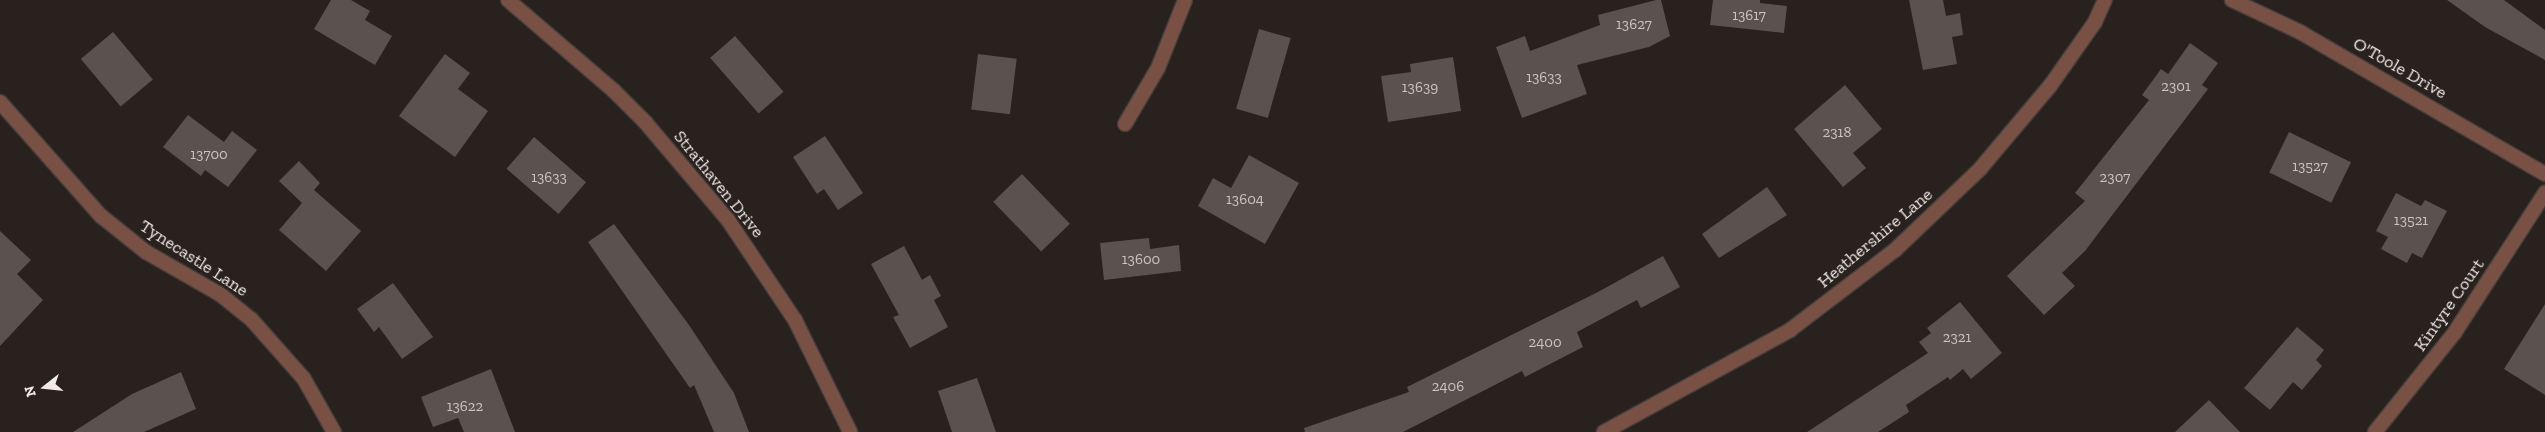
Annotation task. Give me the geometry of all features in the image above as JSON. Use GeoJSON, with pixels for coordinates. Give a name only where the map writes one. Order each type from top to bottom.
{"type":"FeatureCollection","features":[{"type":"Feature","properties":{"kind":"street"},"geometry":{"type":"LineString","coordinates":[[1124,124],[1158,68],[1185,0]]}},
{"type":"Feature","properties":{"kind":"street","name":"Heathershire Lane"},"geometry":{"type":"LineString","coordinates":[[1604,432],[1790,330],[1895,250],[1980,169],[2044,93],[2095,22],[2105,0]]}},
{"type":"Feature","properties":{"kind":"street","name":"O'Toole Drive"},"geometry":{"type":"LineString","coordinates":[[2232,0],[2300,32],[2545,174]]}},
{"type":"Feature","properties":{"kind":"street","name":"Strathaven Drive"},"geometry":{"type":"LineString","coordinates":[[517,2],[646,124],[728,220],[795,320],[850,432]]}},
{"type":"Feature","properties":{"kind":"street","name":"Tynecastle Lane"},"geometry":{"type":"LineString","coordinates":[[0,102],[100,216],[146,252],[221,295],[251,319],[304,379],[334,432]]}},
{"type":"Feature","properties":{"kind":"street","name":"Kintyre Court"},"geometry":{"type":"LineString","coordinates":[[2375,432],[2455,332],[2545,193]]}},
{"type":"Feature","properties":{"kind":"building"},"geometry":{"type":"Polygon","coordinates":[[[331,0],[351,0],[370,11],[365,20],[392,36],[375,65],[314,29],[331,0]]]}},
{"type":"Feature","properties":{"kind":"building"},"geometry":{"type":"Polygon","coordinates":[[[1661,0],[1670,36],[1649,47],[1577,65],[1587,94],[1522,118],[1496,47],[1525,36],[1530,51],[1600,25],[1598,15],[1661,0]]]}},
{"type":"Feature","properties":{"kind":"building"},"geometry":{"type":"Polygon","coordinates":[[[1713,0],[1760,0],[1760,3],[1787,6],[1784,33],[1710,25],[1713,0]]]}},
{"type":"Feature","properties":{"kind":"building"},"geometry":{"type":"Polygon","coordinates":[[[1909,0],[1943,0],[1946,16],[1960,13],[1963,35],[1952,37],[1957,64],[1923,70],[1909,0]]]}},
{"type":"Feature","properties":{"kind":"building"},"geometry":{"type":"Polygon","coordinates":[[[2447,0],[2504,0],[2545,30],[2545,60],[2485,27],[2447,0]]]}},
{"type":"Feature","properties":{"kind":"building"},"geometry":{"type":"Polygon","coordinates":[[[1259,29],[1291,38],[1268,118],[1236,109],[1259,29]]]}},
{"type":"Feature","properties":{"kind":"building"},"geometry":{"type":"Polygon","coordinates":[[[113,32],[153,79],[121,106],[81,59],[113,32]]]}},
{"type":"Feature","properties":{"kind":"building"},"geometry":{"type":"Polygon","coordinates":[[[735,36],[784,92],[759,113],[710,58],[735,36]]]}},
{"type":"Feature","properties":{"kind":"building"},"geometry":{"type":"Polygon","coordinates":[[[2190,43],[2218,63],[2202,85],[2208,89],[2085,251],[2062,273],[2075,286],[2044,315],[2007,276],[2085,201],[2075,193],[2149,100],[2142,95],[2161,69],[2168,74],[2190,43]]]}},
{"type":"Feature","properties":{"kind":"building"},"geometry":{"type":"Polygon","coordinates":[[[445,54],[470,73],[458,89],[488,111],[455,157],[399,116],[445,54]]]}},
{"type":"Feature","properties":{"kind":"building"},"geometry":{"type":"Polygon","coordinates":[[[978,54],[1017,59],[1010,114],[971,110],[978,54]]]}},
{"type":"Feature","properties":{"kind":"building"},"geometry":{"type":"Polygon","coordinates":[[[1453,57],[1461,111],[1388,122],[1381,76],[1411,72],[1410,64],[1453,57]]]}},
{"type":"Feature","properties":{"kind":"building"},"geometry":{"type":"Polygon","coordinates":[[[1845,85],[1882,129],[1853,153],[1866,168],[1843,187],[1794,129],[1845,85]]]}},
{"type":"Feature","properties":{"kind":"building"},"geometry":{"type":"Polygon","coordinates":[[[188,115],[224,142],[232,131],[257,150],[228,187],[205,170],[201,176],[163,147],[188,115]]]}},
{"type":"Feature","properties":{"kind":"building"},"geometry":{"type":"Polygon","coordinates":[[[2289,132],[2351,162],[2331,203],[2269,172],[2289,132]]]}},
{"type":"Feature","properties":{"kind":"building"},"geometry":{"type":"Polygon","coordinates":[[[825,136],[863,193],[838,210],[824,189],[817,194],[793,157],[825,136]]]}},
{"type":"Feature","properties":{"kind":"building"},"geometry":{"type":"Polygon","coordinates":[[[534,137],[586,182],[559,214],[506,169],[534,137]]]}},
{"type":"Feature","properties":{"kind":"building"},"geometry":{"type":"Polygon","coordinates":[[[1249,155],[1299,183],[1265,244],[1198,206],[1213,178],[1231,188],[1249,155]]]}},
{"type":"Feature","properties":{"kind":"building"},"geometry":{"type":"Polygon","coordinates":[[[299,161],[320,183],[314,190],[361,231],[326,271],[279,230],[302,203],[279,181],[299,161]]]}},
{"type":"Feature","properties":{"kind":"building"},"geometry":{"type":"Polygon","coordinates":[[[1022,174],[1070,224],[1041,251],[993,202],[1022,174]]]}},
{"type":"Feature","properties":{"kind":"building"},"geometry":{"type":"Polygon","coordinates":[[[1767,187],[1787,215],[1719,258],[1702,234],[1767,187]]]}},
{"type":"Feature","properties":{"kind":"building"},"geometry":{"type":"Polygon","coordinates":[[[2396,193],[2421,206],[2425,200],[2447,211],[2422,258],[2412,253],[2407,263],[2381,249],[2388,237],[2376,231],[2396,193]]]}},
{"type":"Feature","properties":{"kind":"building"},"geometry":{"type":"Polygon","coordinates":[[[614,224],[689,325],[734,393],[749,432],[714,432],[694,385],[690,388],[588,242],[614,224]]]}},
{"type":"Feature","properties":{"kind":"building"},"geometry":{"type":"Polygon","coordinates":[[[0,231],[31,260],[17,274],[43,300],[0,346],[0,231]]]}},
{"type":"Feature","properties":{"kind":"building"},"geometry":{"type":"Polygon","coordinates":[[[1149,238],[1150,249],[1179,245],[1181,271],[1104,280],[1100,243],[1149,238]]]}},
{"type":"Feature","properties":{"kind":"building"},"geometry":{"type":"Polygon","coordinates":[[[904,246],[922,280],[930,275],[941,296],[934,300],[948,327],[910,348],[893,317],[899,315],[871,264],[904,246]]]}},
{"type":"Feature","properties":{"kind":"building"},"geometry":{"type":"Polygon","coordinates":[[[1663,256],[1680,287],[1641,308],[1637,300],[1577,332],[1583,347],[1525,377],[1522,371],[1403,432],[1305,432],[1304,428],[1409,392],[1407,387],[1598,292],[1663,256]]]}},
{"type":"Feature","properties":{"kind":"building"},"geometry":{"type":"Polygon","coordinates":[[[393,283],[433,337],[402,359],[379,327],[374,332],[357,309],[393,283]]]}},
{"type":"Feature","properties":{"kind":"building"},"geometry":{"type":"Polygon","coordinates":[[[1960,302],[2002,353],[1971,379],[1963,369],[1950,380],[1948,377],[1906,405],[1909,412],[1878,432],[1807,432],[1928,353],[1919,342],[1931,333],[1927,328],[1960,302]]]}},
{"type":"Feature","properties":{"kind":"building"},"geometry":{"type":"Polygon","coordinates":[[[2545,304],[2545,395],[2504,369],[2545,304]]]}},
{"type":"Feature","properties":{"kind":"building"},"geometry":{"type":"Polygon","coordinates":[[[2297,327],[2324,350],[2316,360],[2322,366],[2302,390],[2293,382],[2270,410],[2244,388],[2297,327]]]}},
{"type":"Feature","properties":{"kind":"building"},"geometry":{"type":"Polygon","coordinates":[[[491,369],[515,432],[464,432],[458,418],[433,427],[421,397],[491,369]]]}},
{"type":"Feature","properties":{"kind":"building"},"geometry":{"type":"Polygon","coordinates":[[[181,372],[196,409],[144,432],[73,432],[132,394],[181,372]]]}},
{"type":"Feature","properties":{"kind":"building"},"geometry":{"type":"Polygon","coordinates":[[[977,378],[996,432],[952,432],[938,391],[977,378]]]}},
{"type":"Feature","properties":{"kind":"building"},"geometry":{"type":"Polygon","coordinates":[[[2209,400],[2240,432],[2175,432],[2209,400]]]}}]}
